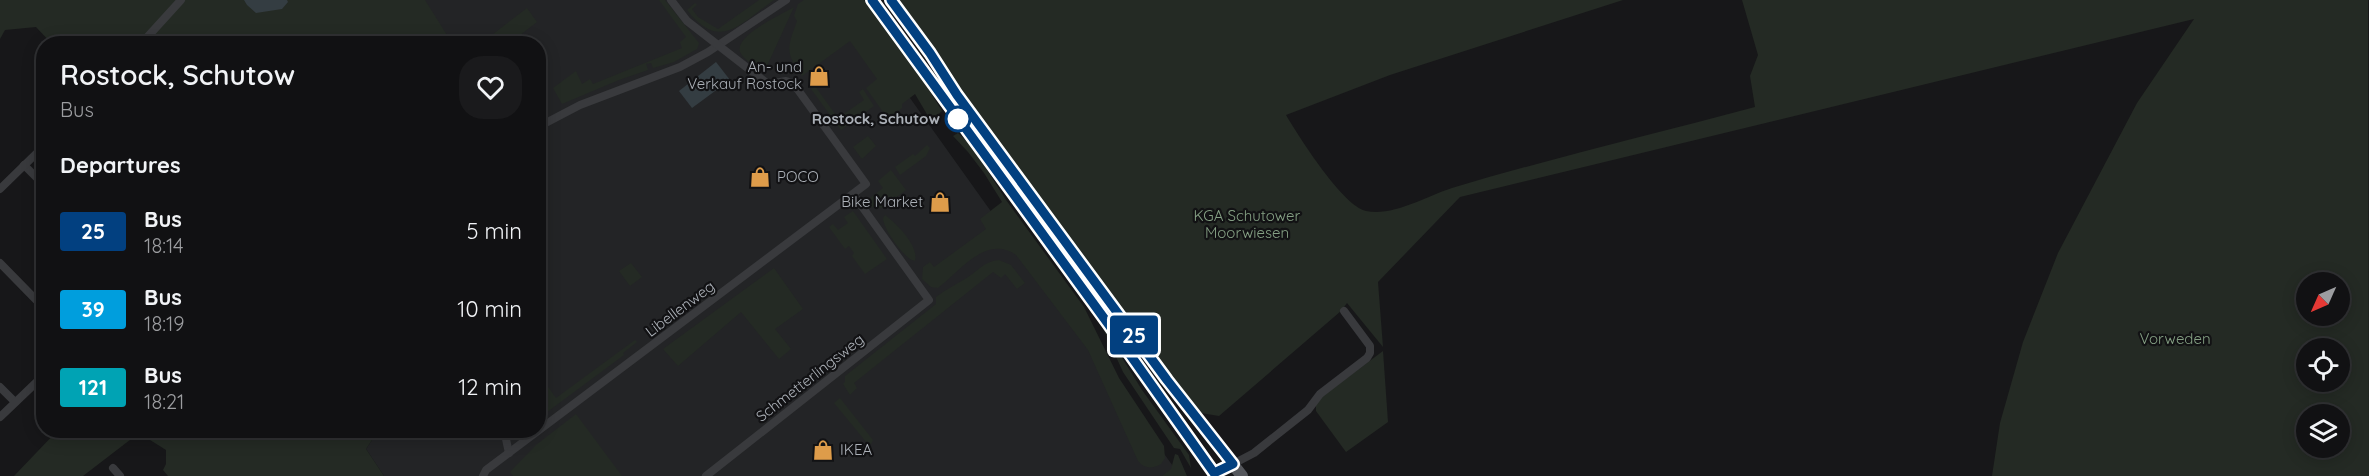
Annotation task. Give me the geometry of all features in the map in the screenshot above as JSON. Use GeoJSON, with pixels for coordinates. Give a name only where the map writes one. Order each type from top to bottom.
{"type":"FeatureCollection","features":[{"type":"Feature","properties":{"kind":"main road"},"geometry":{"type":"LineString","coordinates":[[872,0],[1216,475],[1233,464]]}},
{"type":"Feature","properties":{"kind":"main road"},"geometry":{"type":"LineString","coordinates":[[891,0],[964,104],[1154,362],[1242,476]]}},
{"type":"Feature","properties":{"kind":"street"},"geometry":{"type":"LineString","coordinates":[[148,36],[181,0]]}},
{"type":"Feature","properties":{"kind":"street"},"geometry":{"type":"LineString","coordinates":[[671,0],[687,21],[719,46]]}},
{"type":"Feature","properties":{"kind":"street"},"geometry":{"type":"LineString","coordinates":[[546,123],[580,105],[680,67],[719,46],[786,0]]}},
{"type":"Feature","properties":{"kind":"street","name":"Libellenweg"},"geometry":{"type":"LineString","coordinates":[[546,425],[866,184],[793,83],[786,81],[768,84],[719,46]]}},
{"type":"Feature","properties":{"kind":"street"},"geometry":{"type":"LineString","coordinates":[[0,189],[36,154]]}},
{"type":"Feature","properties":{"kind":"street"},"geometry":{"type":"LineString","coordinates":[[24,165],[36,177]]}},
{"type":"Feature","properties":{"kind":"street","name":"Schmetterlingsweg"},"geometry":{"type":"LineString","coordinates":[[706,476],[929,300],[853,194]]}},
{"type":"Feature","properties":{"kind":"street"},"geometry":{"type":"LineString","coordinates":[[0,263],[36,300]]}},
{"type":"Feature","properties":{"kind":"street"},"geometry":{"type":"LineString","coordinates":[[1233,464],[1254,453],[1308,410],[1320,394],[1367,358],[1370,346],[1344,311]]}},
{"type":"Feature","properties":{"kind":"street"},"geometry":{"type":"LineString","coordinates":[[0,417],[36,382]]}},
{"type":"Feature","properties":{"kind":"street"},"geometry":{"type":"LineString","coordinates":[[0,387],[15,402]]}},
{"type":"Feature","properties":{"kind":"street"},"geometry":{"type":"LineString","coordinates":[[506,438],[509,453]]}},
{"type":"Feature","properties":{"kind":"street","name":"Libellenweg"},"geometry":{"type":"LineString","coordinates":[[483,476],[486,470],[529,438]]}},
{"type":"Feature","properties":{"kind":"street"},"geometry":{"type":"LineString","coordinates":[[113,468],[120,476]]}},
{"type":"Feature","properties":{"kind":"shaded area"},"geometry":{"type":"Polygon","coordinates":[[[244,0],[287,0],[288,2],[282,9],[256,13],[244,0]]]}},
{"type":"Feature","properties":{"kind":"shaded area"},"geometry":{"type":"Polygon","coordinates":[[[398,0],[840,0],[1180,476],[384,476],[366,449],[373,438],[546,438],[546,36],[408,36],[398,0]]]}},
{"type":"Feature","properties":{"kind":"shaded area"},"geometry":{"type":"Polygon","coordinates":[[[716,62],[730,80],[692,108],[679,91],[716,62]]]}},
{"type":"Feature","properties":{"kind":"green space"},"geometry":{"type":"Polygon","coordinates":[[[0,0],[425,0],[448,36],[44,36],[36,27],[5,30],[0,39],[0,0]]]}},
{"type":"Feature","properties":{"kind":"green space"},"geometry":{"type":"Polygon","coordinates":[[[659,0],[665,0],[699,43],[697,49],[674,62],[653,68],[651,63],[646,64],[648,70],[562,104],[553,88],[576,71],[582,84],[590,79],[593,84],[682,48],[680,42],[686,37],[659,0]]]}},
{"type":"Feature","properties":{"kind":"green space"},"geometry":{"type":"Polygon","coordinates":[[[759,0],[774,0],[741,25],[720,32],[710,30],[699,23],[687,10],[695,3],[697,5],[692,9],[698,17],[718,29],[759,0]]]}},
{"type":"Feature","properties":{"kind":"green space"},"geometry":{"type":"Polygon","coordinates":[[[804,0],[864,0],[926,85],[942,111],[931,121],[915,94],[888,119],[866,88],[877,79],[850,41],[802,76],[789,50],[797,21],[794,16],[798,4],[804,0]]]}},
{"type":"Feature","properties":{"kind":"green space"},"geometry":{"type":"Polygon","coordinates":[[[899,0],[1623,0],[1390,75],[1286,115],[1322,169],[1346,197],[1366,211],[1376,212],[1409,205],[1452,188],[1527,166],[1755,107],[1750,76],[1758,55],[1742,0],[2368,0],[2369,476],[1992,476],[2000,423],[2023,342],[2058,253],[2137,103],[2194,19],[1460,197],[1378,282],[1383,347],[1347,303],[1341,311],[1219,416],[1201,413],[1171,377],[950,75],[899,0]]]}},
{"type":"Feature","properties":{"kind":"green space"},"geometry":{"type":"Polygon","coordinates":[[[794,7],[767,66],[762,71],[744,57],[740,52],[740,45],[752,32],[794,7]]]}},
{"type":"Feature","properties":{"kind":"green space"},"geometry":{"type":"Polygon","coordinates":[[[527,8],[537,22],[519,36],[491,36],[527,8]]]}},
{"type":"Feature","properties":{"kind":"green space"},"geometry":{"type":"Polygon","coordinates":[[[815,86],[838,118],[864,100],[859,92],[863,89],[874,106],[841,130],[811,89],[815,86]]]}},
{"type":"Feature","properties":{"kind":"green space"},"geometry":{"type":"Polygon","coordinates":[[[958,133],[972,146],[1006,200],[1084,307],[1119,378],[1164,446],[1165,458],[1161,464],[1149,467],[1143,466],[1138,461],[1088,350],[1016,255],[1005,250],[994,249],[984,252],[964,265],[938,288],[931,287],[922,279],[923,267],[930,262],[934,267],[986,229],[980,219],[1002,202],[984,173],[953,136],[958,133]]]}},
{"type":"Feature","properties":{"kind":"green space"},"geometry":{"type":"Polygon","coordinates":[[[868,136],[876,146],[862,159],[853,147],[868,136]]]}},
{"type":"Feature","properties":{"kind":"green space"},"geometry":{"type":"Polygon","coordinates":[[[927,145],[930,148],[926,156],[900,175],[895,167],[913,154],[915,156],[927,145]]]}},
{"type":"Feature","properties":{"kind":"green space"},"geometry":{"type":"Polygon","coordinates":[[[891,170],[906,190],[882,208],[870,207],[866,201],[883,188],[878,181],[891,170]]]}},
{"type":"Feature","properties":{"kind":"green space"},"geometry":{"type":"Polygon","coordinates":[[[853,211],[887,259],[865,274],[852,256],[854,253],[849,246],[845,249],[829,227],[833,224],[838,230],[848,223],[844,217],[853,211]]]}},
{"type":"Feature","properties":{"kind":"green space"},"geometry":{"type":"Polygon","coordinates":[[[885,215],[910,242],[914,249],[915,261],[900,250],[890,236],[884,223],[885,215]]]}},
{"type":"Feature","properties":{"kind":"green space"},"geometry":{"type":"Polygon","coordinates":[[[999,260],[1011,265],[1025,283],[1017,289],[1005,274],[1001,278],[993,272],[854,383],[857,388],[850,395],[843,384],[845,376],[936,304],[936,297],[985,265],[999,260]]]}},
{"type":"Feature","properties":{"kind":"green space"},"geometry":{"type":"Polygon","coordinates":[[[631,263],[642,277],[630,286],[619,271],[631,263]]]}},
{"type":"Feature","properties":{"kind":"green space"},"geometry":{"type":"Polygon","coordinates":[[[774,268],[803,309],[775,329],[791,349],[779,359],[741,312],[678,366],[663,349],[774,268]]]}},
{"type":"Feature","properties":{"kind":"green space"},"geometry":{"type":"Polygon","coordinates":[[[1101,324],[1142,390],[1189,455],[1191,468],[1180,449],[1174,448],[1123,372],[1101,324]]]}},
{"type":"Feature","properties":{"kind":"green space"},"geometry":{"type":"Polygon","coordinates":[[[635,340],[637,342],[623,353],[624,355],[546,413],[546,384],[556,398],[635,340]]]}},
{"type":"Feature","properties":{"kind":"green space"},"geometry":{"type":"Polygon","coordinates":[[[1383,351],[1388,422],[1346,452],[1316,411],[1316,405],[1323,396],[1383,351]]]}},
{"type":"Feature","properties":{"kind":"green space"},"geometry":{"type":"Polygon","coordinates":[[[840,398],[873,440],[871,444],[867,443],[834,403],[840,398]]]}},
{"type":"Feature","properties":{"kind":"green space"},"geometry":{"type":"Polygon","coordinates":[[[576,414],[622,476],[513,476],[510,472],[546,437],[576,414]]]}},
{"type":"Feature","properties":{"kind":"green space"},"geometry":{"type":"Polygon","coordinates":[[[50,438],[132,438],[83,476],[14,476],[50,438]]]}},
{"type":"Feature","properties":{"kind":"green space"},"geometry":{"type":"Polygon","coordinates":[[[147,438],[373,438],[366,449],[384,476],[168,476],[163,470],[166,464],[166,450],[147,438]]]}},
{"type":"Feature","properties":{"kind":"green space"},"geometry":{"type":"Polygon","coordinates":[[[1175,454],[1178,455],[1187,476],[1162,476],[1171,469],[1175,454]]]}},
{"type":"Feature","properties":{"kind":"bus line","name":"25"},"geometry":{"type":"LineString","coordinates":[[872,0],[1214,473],[1233,464],[1167,380],[957,95],[891,0]]}},
{"type":"Feature","properties":{"kind":"place","name":"An- und Verkauf Rostock"},"geometry":{"type":"Point","coordinates":[819,76]}},
{"type":"Feature","properties":{"kind":"place","name":"Rostock, Schutow"},"geometry":{"type":"Point","coordinates":[958,119]}},
{"type":"Feature","properties":{"kind":"place","name":"POCO"},"geometry":{"type":"Point","coordinates":[760,177]}},
{"type":"Feature","properties":{"kind":"place","name":"Bike Market"},"geometry":{"type":"Point","coordinates":[940,202]}},
{"type":"Feature","properties":{"kind":"place","name":"IKEA"},"geometry":{"type":"Point","coordinates":[823,450]}},
{"type":"Feature","properties":{"kind":"park label","name":"KGA Schutower Moorwiesen"},"geometry":{"type":"Point","coordinates":[1247,224]}},
{"type":"Feature","properties":{"kind":"park label","name":"Vorweden"},"geometry":{"type":"Point","coordinates":[2175,339]}}]}
